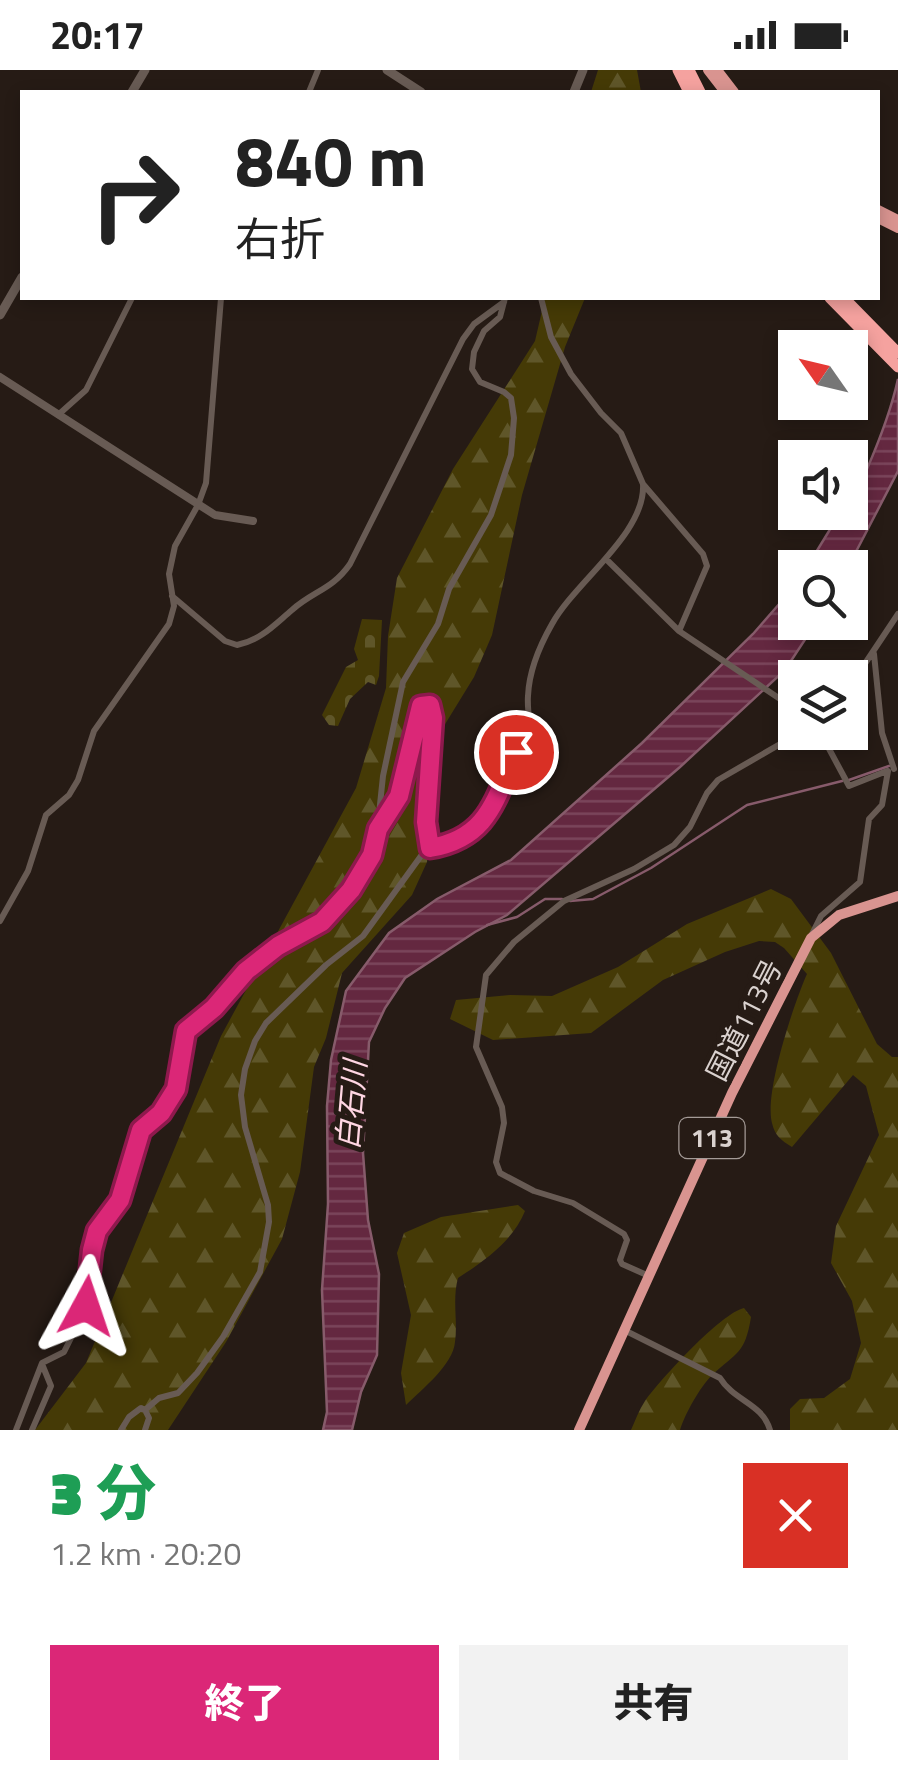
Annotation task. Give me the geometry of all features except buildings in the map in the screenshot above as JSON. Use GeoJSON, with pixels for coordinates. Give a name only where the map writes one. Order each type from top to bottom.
{"type":"FeatureCollection","features":[{"type":"Feature","properties":{"kind":"highway"},"geometry":{"type":"LineString","coordinates":[[708,70],[723,90]]}},
{"type":"Feature","properties":{"kind":"highway"},"geometry":{"type":"LineString","coordinates":[[717,70],[732,90]]}},
{"type":"Feature","properties":{"kind":"highway"},"geometry":{"type":"LineString","coordinates":[[832,300],[898,367]]}},
{"type":"Feature","properties":{"kind":"highway"},"geometry":{"type":"LineString","coordinates":[[846,300],[898,353]]}},
{"type":"Feature","properties":{"kind":"highway","name":"国道113号"},"geometry":{"type":"LineString","coordinates":[[579,1430],[756,1043],[811,938],[852,909],[898,896]]}},
{"type":"Feature","properties":{"kind":"main road"},"geometry":{"type":"LineString","coordinates":[[387,70],[417,90]]}},
{"type":"Feature","properties":{"kind":"main road"},"geometry":{"type":"LineString","coordinates":[[0,315],[20,280]]}},
{"type":"Feature","properties":{"kind":"street"},"geometry":{"type":"LineString","coordinates":[[58,414],[86,390],[131,300]]}},
{"type":"Feature","properties":{"kind":"street"},"geometry":{"type":"LineString","coordinates":[[1,919],[28,871],[46,816],[69,796],[94,731],[167,629],[174,610],[169,574],[175,546],[206,483],[221,300]]}},
{"type":"Feature","properties":{"kind":"street"},"geometry":{"type":"LineString","coordinates":[[172,596],[225,641],[237,645],[264,634],[294,607],[331,587],[350,564],[463,339],[474,324],[505,300]]}},
{"type":"Feature","properties":{"kind":"street"},"geometry":{"type":"LineString","coordinates":[[16,1430],[42,1363],[64,1352],[86,1306],[97,1231],[120,1200],[141,1130],[161,1113],[176,1089],[186,1031],[214,1008],[246,971],[328,917],[362,874],[378,829],[383,776],[403,682],[438,624],[450,589],[491,515],[510,455],[514,418],[511,398],[480,382],[472,364],[477,342],[500,317],[505,300]]}},
{"type":"Feature","properties":{"kind":"street"},"geometry":{"type":"LineString","coordinates":[[121,1430],[132,1413],[178,1392],[197,1373],[220,1342],[260,1272],[269,1222],[268,1204],[245,1128],[240,1095],[254,1041],[266,1023],[326,964],[362,936],[430,848],[469,835],[495,805],[528,728],[528,692],[552,624],[579,585],[607,560],[643,496],[642,484],[621,433],[586,394],[556,348],[542,300]]}},
{"type":"Feature","properties":{"kind":"street"},"geometry":{"type":"LineString","coordinates":[[0,377],[215,515],[254,521]]}},
{"type":"Feature","properties":{"kind":"street"},"geometry":{"type":"LineString","coordinates":[[642,484],[708,566],[680,631]]}},
{"type":"Feature","properties":{"kind":"street"},"geometry":{"type":"LineString","coordinates":[[607,560],[680,631],[778,698]]}},
{"type":"Feature","properties":{"kind":"street"},"geometry":{"type":"LineString","coordinates":[[868,662],[898,614]]}},
{"type":"Feature","properties":{"kind":"street"},"geometry":{"type":"LineString","coordinates":[[811,938],[821,916],[860,882],[869,819],[882,805],[893,767],[882,733],[874,654]]}},
{"type":"Feature","properties":{"kind":"street"},"geometry":{"type":"LineString","coordinates":[[378,829],[395,805],[420,708],[427,703],[434,727],[426,822],[430,848]]}},
{"type":"Feature","properties":{"kind":"street"},"geometry":{"type":"LineString","coordinates":[[650,1277],[622,1264],[627,1240],[624,1234],[572,1203],[504,1177],[496,1167],[504,1123],[502,1107],[476,1047],[486,974],[514,942],[566,900],[634,870],[674,845],[690,827],[712,785],[778,745]]}},
{"type":"Feature","properties":{"kind":"street"},"geometry":{"type":"LineString","coordinates":[[829,750],[844,781],[861,784],[893,767]]}},
{"type":"Feature","properties":{"kind":"street"},"geometry":{"type":"LineString","coordinates":[[626,1331],[720,1378],[726,1388],[760,1410],[770,1430]]}},
{"type":"Feature","properties":{"kind":"street"},"geometry":{"type":"LineString","coordinates":[[32,1430],[50,1386],[42,1363]]}},
{"type":"Feature","properties":{"kind":"street"},"geometry":{"type":"LineString","coordinates":[[145,1410],[149,1421],[145,1430]]}},
{"type":"Feature","properties":{"kind":"green space"},"geometry":{"type":"Polygon","coordinates":[[[598,70],[637,70],[641,90],[592,90],[598,70]]]}},
{"type":"Feature","properties":{"kind":"green space"},"geometry":{"type":"Polygon","coordinates":[[[545,300],[584,300],[565,347],[522,495],[492,635],[474,677],[439,734],[427,862],[412,895],[342,973],[326,1038],[314,1067],[300,1172],[282,1239],[226,1342],[168,1430],[35,1430],[86,1363],[221,1036],[356,788],[386,688],[388,636],[397,578],[453,469],[535,341],[545,300]]]}},
{"type":"Feature","properties":{"kind":"green space"},"geometry":{"type":"Polygon","coordinates":[[[362,619],[382,620],[379,676],[376,685],[368,682],[350,699],[338,726],[329,725],[322,715],[346,667],[358,660],[354,649],[362,619]]]}},
{"type":"Feature","properties":{"kind":"green space"},"geometry":{"type":"Polygon","coordinates":[[[771,889],[791,899],[831,953],[877,1044],[892,1057],[898,1057],[898,1430],[790,1430],[790,1409],[800,1399],[824,1398],[850,1379],[861,1343],[852,1301],[831,1263],[836,1226],[879,1135],[866,1086],[853,1075],[792,1147],[775,1131],[771,1109],[776,1070],[807,974],[784,948],[775,942],[759,941],[725,952],[663,980],[591,1033],[493,1040],[450,1019],[456,1000],[552,996],[618,967],[687,924],[771,889]]]}},
{"type":"Feature","properties":{"kind":"green space"},"geometry":{"type":"Polygon","coordinates":[[[518,1205],[525,1211],[513,1232],[458,1278],[453,1351],[436,1376],[406,1405],[401,1373],[411,1315],[397,1253],[404,1233],[441,1217],[518,1205]]]}},
{"type":"Feature","properties":{"kind":"green space"},"geometry":{"type":"Polygon","coordinates":[[[744,1308],[751,1317],[743,1346],[703,1386],[680,1430],[631,1430],[645,1401],[677,1364],[721,1322],[744,1308]]]}},
{"type":"Feature","properties":{"kind":"water"},"geometry":{"type":"Polygon","coordinates":[[[898,379],[898,471],[868,529],[868,467],[898,379]]]}},
{"type":"Feature","properties":{"kind":"water"},"geometry":{"type":"Polygon","coordinates":[[[830,530],[867,530],[857,550],[817,550],[830,530]]]}},
{"type":"Feature","properties":{"kind":"water","name":"白石川"},"geometry":{"type":"Polygon","coordinates":[[[778,605],[778,640],[805,640],[792,660],[778,660],[778,676],[680,767],[507,915],[405,978],[385,1008],[369,1042],[363,1153],[368,1220],[379,1274],[377,1355],[361,1392],[352,1430],[323,1430],[327,1412],[322,1290],[328,1204],[327,1106],[331,1060],[346,991],[389,933],[437,899],[511,860],[642,743],[778,605]]]}},
{"type":"Feature","properties":{"kind":"waterway"},"geometry":{"type":"LineString","coordinates":[[849,780],[889,766]]}},
{"type":"Feature","properties":{"kind":"waterway"},"geometry":{"type":"LineString","coordinates":[[570,901],[593,899],[651,868],[747,805],[842,781]]}},
{"type":"Feature","properties":{"kind":"waterway"},"geometry":{"type":"LineString","coordinates":[[487,925],[517,917],[545,899],[562,899]]}},
{"type":"Feature","properties":{"kind":"route"},"geometry":{"type":"LineString","coordinates":[[86,1306],[97,1231],[120,1200],[141,1130],[161,1113],[174,1094],[186,1031],[214,1008],[246,971],[278,946],[322,922],[351,890],[372,855],[378,829],[399,796],[421,706],[430,705],[433,718],[426,822],[430,848],[457,842],[478,827],[495,805],[516,752]]}}]}
